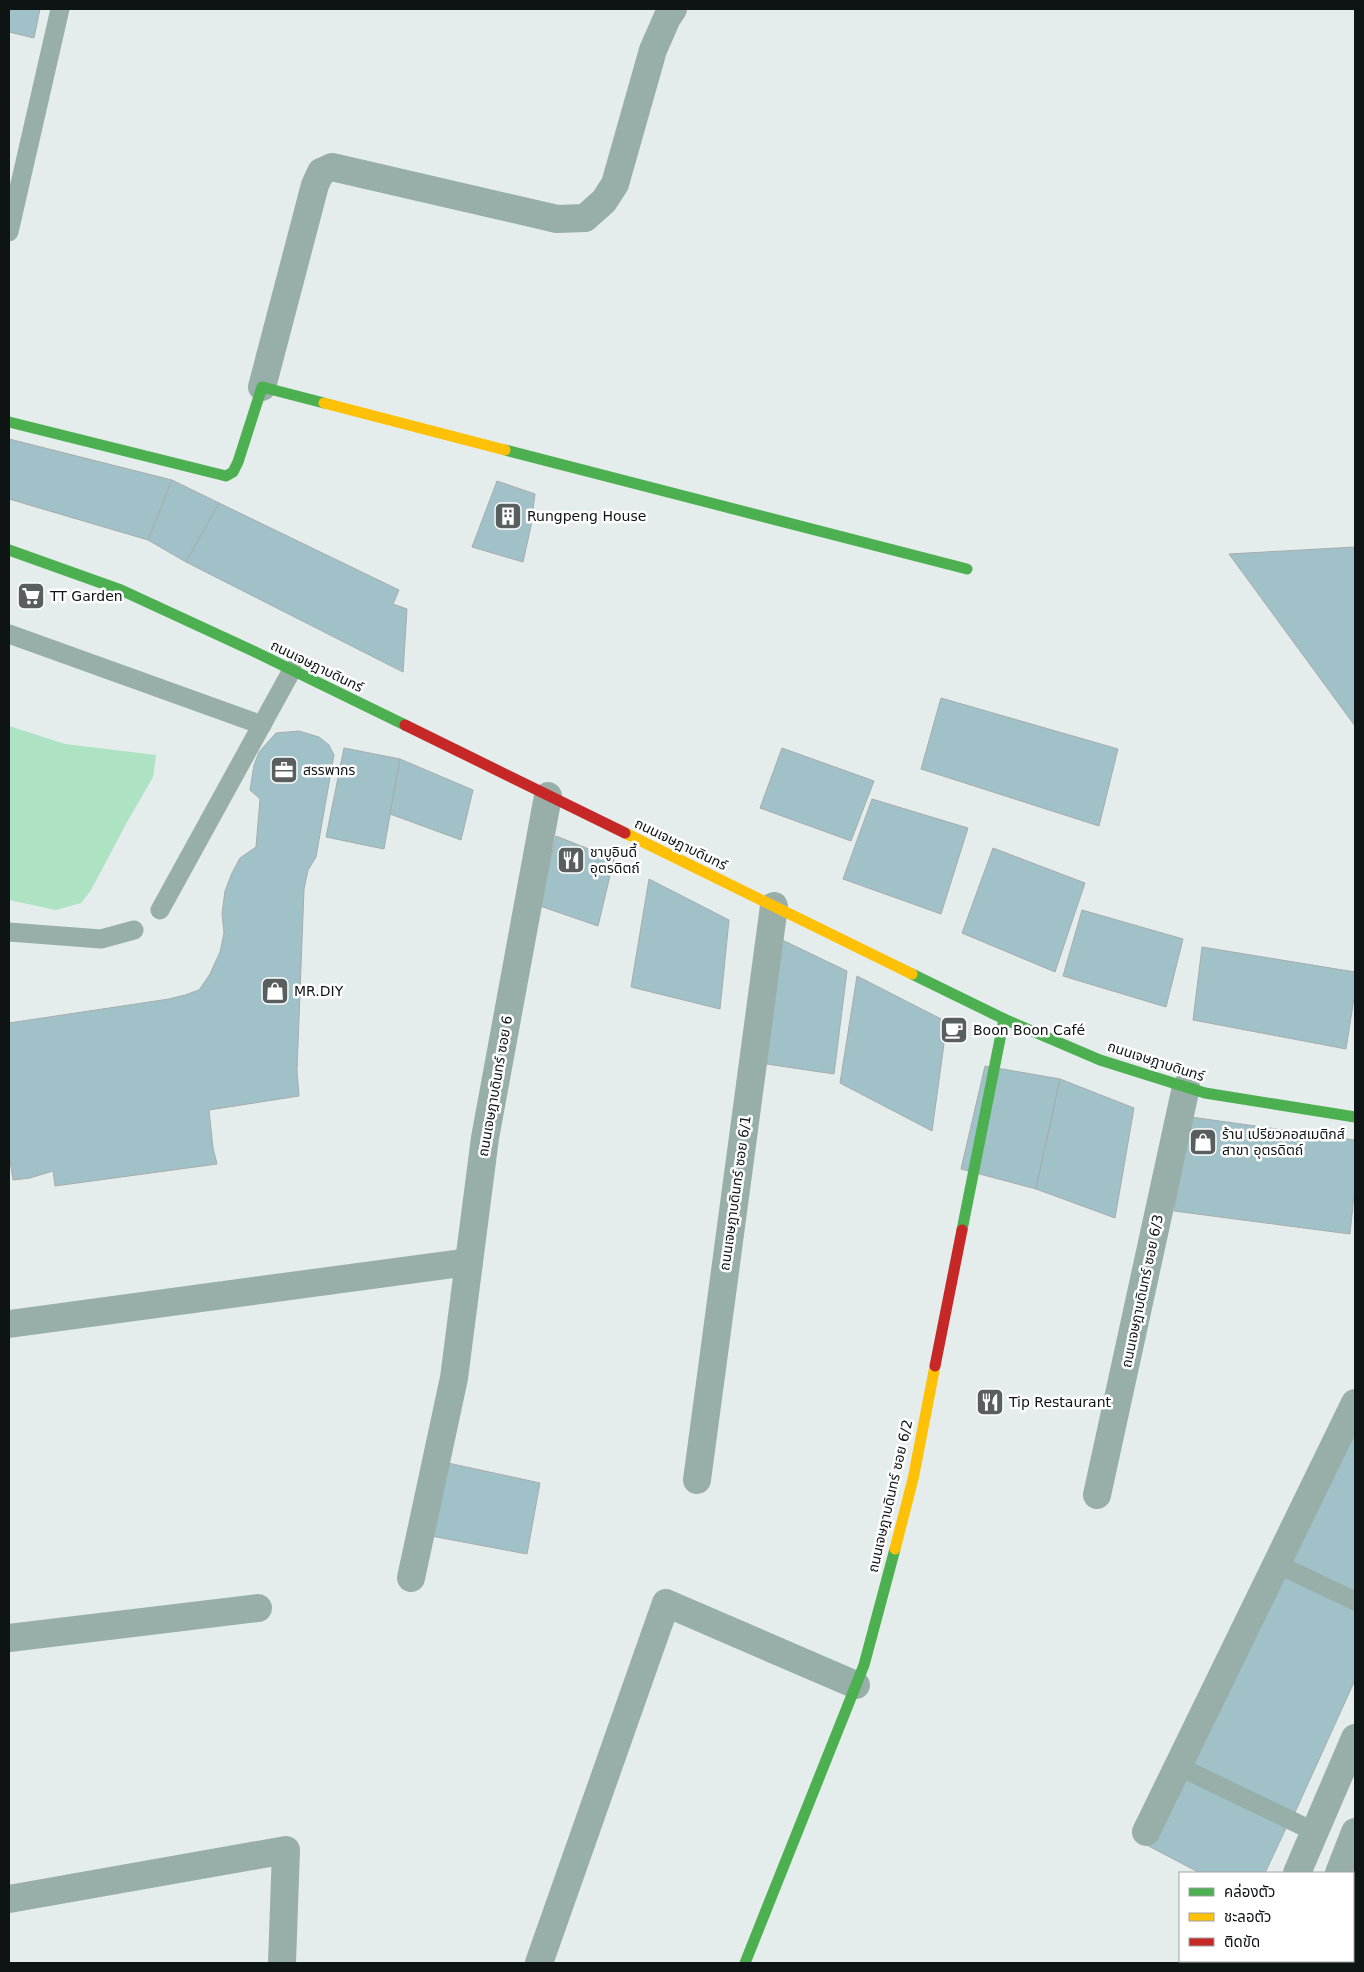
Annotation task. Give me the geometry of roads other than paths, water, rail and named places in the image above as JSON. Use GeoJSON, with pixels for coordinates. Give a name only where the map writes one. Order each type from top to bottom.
{"type":"FeatureCollection","features":[{"type":"Feature","properties":{"kind":"street"},"geometry":{"type":"LineString","coordinates":[[9,422],[226,476],[233,472],[238,462],[262,387],[313,195],[321,172],[332,168],[557,219],[584,218],[604,201],[615,184],[653,50],[673,9]]}},
{"type":"Feature","properties":{"kind":"street"},"geometry":{"type":"LineString","coordinates":[[262,387],[967,569]]}},
{"type":"Feature","properties":{"kind":"street","name":"ถนนเจษฎาบดินทร์"},"geometry":{"type":"LineString","coordinates":[[9,550],[121,590],[292,670],[1004,1019],[1100,1060],[1206,1093],[1355,1117]]}},
{"type":"Feature","properties":{"kind":"street","name":"ถนนเจษฎาบดินทร์ ซอย 6"},"geometry":{"type":"LineString","coordinates":[[411,1578],[454,1378],[485,1138],[548,796]]}},
{"type":"Feature","properties":{"kind":"street","name":"ถนนเจษฎาบดินทร์ ซอย 6/1"},"geometry":{"type":"LineString","coordinates":[[697,1480],[774,906]]}},
{"type":"Feature","properties":{"kind":"street","name":"ถนนเจษฎาบดินทร์ ซอย 6/2"},"geometry":{"type":"LineString","coordinates":[[745,1963],[864,1665],[913,1479],[1004,1019]]}},
{"type":"Feature","properties":{"kind":"street","name":"ถนนเจษฎาบดินทร์ ซอย 6/3"},"geometry":{"type":"LineString","coordinates":[[1097,1495],[1186,1087]]}},
{"type":"Feature","properties":{"kind":"street"},"geometry":{"type":"LineString","coordinates":[[9,1324],[469,1262]]}},
{"type":"Feature","properties":{"kind":"street"},"geometry":{"type":"LineString","coordinates":[[1146,1832],[1355,1403]]}},
{"type":"Feature","properties":{"kind":"street"},"geometry":{"type":"LineString","coordinates":[[539,1963],[666,1603],[856,1685]]}},
{"type":"Feature","properties":{"kind":"street"},"geometry":{"type":"LineString","coordinates":[[9,1638],[258,1608]]}},
{"type":"Feature","properties":{"kind":"street"},"geometry":{"type":"LineString","coordinates":[[1297,1872],[1355,1738]]}},
{"type":"Feature","properties":{"kind":"street"},"geometry":{"type":"LineString","coordinates":[[1339,1872],[1355,1832]]}},
{"type":"Feature","properties":{"kind":"street"},"geometry":{"type":"LineString","coordinates":[[9,1899],[286,1850],[282,1963]]}},
{"type":"Feature","properties":{"kind":"lane"},"geometry":{"type":"LineString","coordinates":[[9,232],[60,9]]}},
{"type":"Feature","properties":{"kind":"lane"},"geometry":{"type":"LineString","coordinates":[[9,634],[262,725]]}},
{"type":"Feature","properties":{"kind":"lane"},"geometry":{"type":"LineString","coordinates":[[160,910],[292,670]]}},
{"type":"Feature","properties":{"kind":"lane"},"geometry":{"type":"LineString","coordinates":[[9,932],[101,939],[134,930]]}},
{"type":"Feature","properties":{"kind":"lane"},"geometry":{"type":"LineString","coordinates":[[1276,1564],[1355,1601]]}},
{"type":"Feature","properties":{"kind":"lane"},"geometry":{"type":"LineString","coordinates":[[1178,1766],[1315,1832]]}},
{"type":"Feature","properties":{"kind":"place","name":"Rungpeng House"},"geometry":{"type":"Point","coordinates":[508,516]}},
{"type":"Feature","properties":{"kind":"place","name":"TT Garden"},"geometry":{"type":"Point","coordinates":[31,596]}},
{"type":"Feature","properties":{"kind":"place","name":"สรรพากร"},"geometry":{"type":"Point","coordinates":[284,770]}},
{"type":"Feature","properties":{"kind":"place","name":"ชาบูอินดี้ อุตรดิตถ์"},"geometry":{"type":"Point","coordinates":[571,860]}},
{"type":"Feature","properties":{"kind":"place","name":"MR.DIY"},"geometry":{"type":"Point","coordinates":[275,991]}},
{"type":"Feature","properties":{"kind":"place","name":"Boon Boon Café"},"geometry":{"type":"Point","coordinates":[954,1030]}},
{"type":"Feature","properties":{"kind":"place","name":"ร้าน เปรียวคอสเมติกส์ สาขา อุตรดิตถ์"},"geometry":{"type":"Point","coordinates":[1203,1142]}},
{"type":"Feature","properties":{"kind":"place","name":"Tip Restaurant"},"geometry":{"type":"Point","coordinates":[990,1402]}}]}
